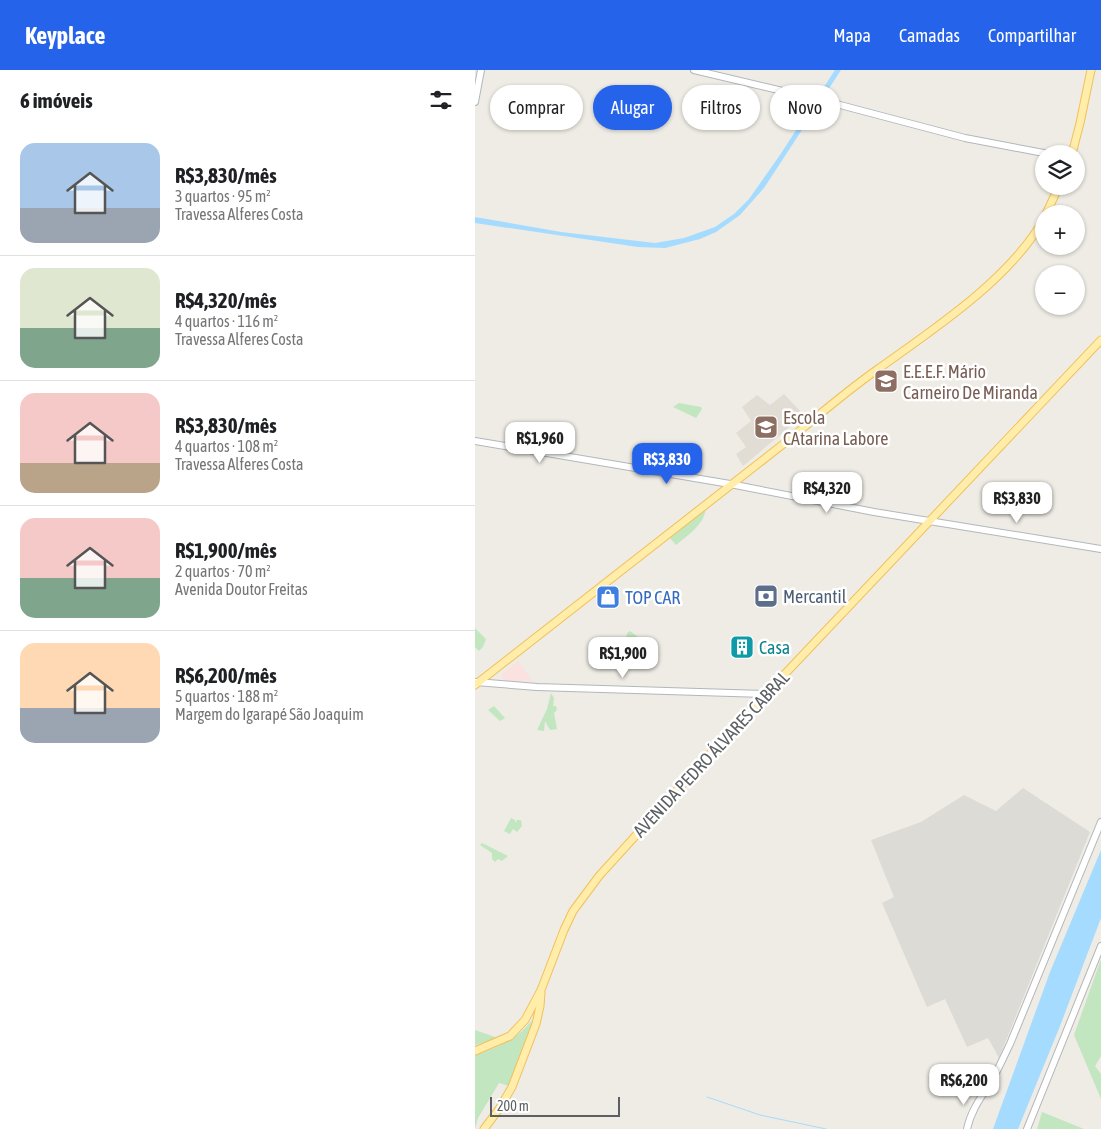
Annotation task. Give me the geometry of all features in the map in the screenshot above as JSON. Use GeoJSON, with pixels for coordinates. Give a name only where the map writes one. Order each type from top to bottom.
{"type":"FeatureCollection","features":[{"type":"Feature","properties":{"kind":"main road"},"geometry":{"type":"LineString","coordinates":[[1074,145],[1091,70]]}},
{"type":"Feature","properties":{"kind":"main road"},"geometry":{"type":"LineString","coordinates":[[476,683],[791,438],[842,396],[975,297],[1005,268],[1035,232]]}},
{"type":"Feature","properties":{"kind":"main road","name":"AVENIDA PEDRO ÁLVARES CABRAL"},"geometry":{"type":"LineString","coordinates":[[475,1051],[510,1036],[525,1020],[541,990],[563,930],[573,911],[599,876],[641,828],[848,609],[929,520],[1101,340]]}},
{"type":"Feature","properties":{"kind":"main road"},"geometry":{"type":"LineString","coordinates":[[484,1129],[512,1087],[536,1024],[541,990]]}},
{"type":"Feature","properties":{"kind":"main road"},"geometry":{"type":"LineString","coordinates":[[475,1046],[497,1042]]}},
{"type":"Feature","properties":{"kind":"street"},"geometry":{"type":"LineString","coordinates":[[475,102],[481,70]]}},
{"type":"Feature","properties":{"kind":"street"},"geometry":{"type":"LineString","coordinates":[[694,70],[819,99],[965,138],[1035,151]]}},
{"type":"Feature","properties":{"kind":"street"},"geometry":{"type":"LineString","coordinates":[[475,441],[730,484],[865,510],[1101,549]]}},
{"type":"Feature","properties":{"kind":"street"},"geometry":{"type":"LineString","coordinates":[[476,683],[537,687],[767,694]]}},
{"type":"Feature","properties":{"kind":"street"},"geometry":{"type":"LineString","coordinates":[[967,1129],[970,1116],[1010,1044],[1101,822]]}},
{"type":"Feature","properties":{"kind":"street"},"geometry":{"type":"LineString","coordinates":[[1027,1129],[1101,946]]}},
{"type":"Feature","properties":{"kind":"shaded area","name":"Escola CAtarina Labore"},"geometry":{"type":"Polygon","coordinates":[[[784,394],[804,415],[743,466],[736,454],[746,447],[736,433],[751,421],[742,407],[757,395],[770,405],[784,394]]]}},
{"type":"Feature","properties":{"kind":"shaded area"},"geometry":{"type":"Polygon","coordinates":[[[518,661],[533,681],[505,681],[501,675],[518,661]]]}},
{"type":"Feature","properties":{"kind":"shaded area"},"geometry":{"type":"Polygon","coordinates":[[[1023,788],[1090,832],[999,1058],[988,1038],[967,1047],[945,999],[927,1007],[882,903],[894,897],[871,840],[921,822],[964,795],[996,811],[1023,788]]]}},
{"type":"Feature","properties":{"kind":"green space"},"geometry":{"type":"Polygon","coordinates":[[[679,403],[701,407],[702,409],[696,418],[673,407],[679,403]]]}},
{"type":"Feature","properties":{"kind":"green space"},"geometry":{"type":"Polygon","coordinates":[[[706,508],[699,524],[676,545],[670,538],[706,508]]]}},
{"type":"Feature","properties":{"kind":"green space"},"geometry":{"type":"Polygon","coordinates":[[[475,628],[486,639],[479,651],[475,647],[475,628]]]}},
{"type":"Feature","properties":{"kind":"green space"},"geometry":{"type":"Polygon","coordinates":[[[630,631],[638,637],[638,643],[656,651],[653,656],[641,650],[643,655],[641,659],[636,659],[632,666],[627,664],[630,647],[626,645],[619,664],[615,663],[619,641],[626,639],[627,633],[630,631]]]}},
{"type":"Feature","properties":{"kind":"green space"},"geometry":{"type":"Polygon","coordinates":[[[607,641],[611,642],[608,666],[603,666],[602,662],[600,664],[600,656],[607,641]]]}},
{"type":"Feature","properties":{"kind":"green space"},"geometry":{"type":"Polygon","coordinates":[[[551,693],[554,698],[553,706],[556,706],[557,710],[554,713],[557,729],[550,730],[545,721],[544,731],[537,730],[547,709],[551,693]]]}},
{"type":"Feature","properties":{"kind":"green space"},"geometry":{"type":"Polygon","coordinates":[[[494,706],[505,718],[500,721],[488,710],[494,706]]]}},
{"type":"Feature","properties":{"kind":"green space"},"geometry":{"type":"Polygon","coordinates":[[[511,818],[515,820],[515,823],[517,820],[521,820],[522,826],[517,832],[513,829],[510,834],[504,831],[511,818]]]}},
{"type":"Feature","properties":{"kind":"green space"},"geometry":{"type":"Polygon","coordinates":[[[482,843],[508,856],[502,861],[498,859],[495,862],[492,859],[492,853],[480,845],[482,843]]]}},
{"type":"Feature","properties":{"kind":"green space"},"geometry":{"type":"Polygon","coordinates":[[[1101,959],[1101,1056],[1095,1066],[1101,1074],[1101,1099],[1074,1035],[1101,959]]]}},
{"type":"Feature","properties":{"kind":"green space"},"geometry":{"type":"Polygon","coordinates":[[[533,1019],[509,1086],[499,1083],[478,1118],[475,1129],[475,1055],[507,1042],[521,1032],[533,1019]]]}},
{"type":"Feature","properties":{"kind":"green space"},"geometry":{"type":"Polygon","coordinates":[[[475,1030],[498,1038],[475,1045],[475,1030]]]}},
{"type":"Feature","properties":{"kind":"green space"},"geometry":{"type":"Polygon","coordinates":[[[1042,1112],[1084,1129],[1037,1129],[1042,1112]]]}},
{"type":"Feature","properties":{"kind":"water"},"geometry":{"type":"Polygon","coordinates":[[[835,70],[841,70],[831,85],[825,85],[835,70]]]}},
{"type":"Feature","properties":{"kind":"water"},"geometry":{"type":"Polygon","coordinates":[[[796,130],[802,130],[764,188],[740,215],[716,232],[700,239],[665,248],[638,247],[475,223],[475,217],[561,232],[655,243],[684,238],[715,227],[734,214],[749,199],[796,130]]]}},
{"type":"Feature","properties":{"kind":"water"},"geometry":{"type":"Polygon","coordinates":[[[1101,850],[1101,918],[1060,1026],[1018,1129],[993,1129],[1050,972],[1101,850]]]}},
{"type":"Feature","properties":{"kind":"waterway"},"geometry":{"type":"LineString","coordinates":[[707,1097],[760,1115],[826,1129]]}},
{"type":"Feature","properties":{"kind":"place","name":"E.E.E.F. Mário Carneiro De Miranda"},"geometry":{"type":"Point","coordinates":[886,381]}},
{"type":"Feature","properties":{"kind":"place","name":"Escola CAtarina Labore"},"geometry":{"type":"Point","coordinates":[766,427]}},
{"type":"Feature","properties":{"kind":"place","name":"Mercantil"},"geometry":{"type":"Point","coordinates":[766,596]}},
{"type":"Feature","properties":{"kind":"place","name":"TOP CAR"},"geometry":{"type":"Point","coordinates":[608,597]}},
{"type":"Feature","properties":{"kind":"place","name":"Casa"},"geometry":{"type":"Point","coordinates":[742,647]}}]}
